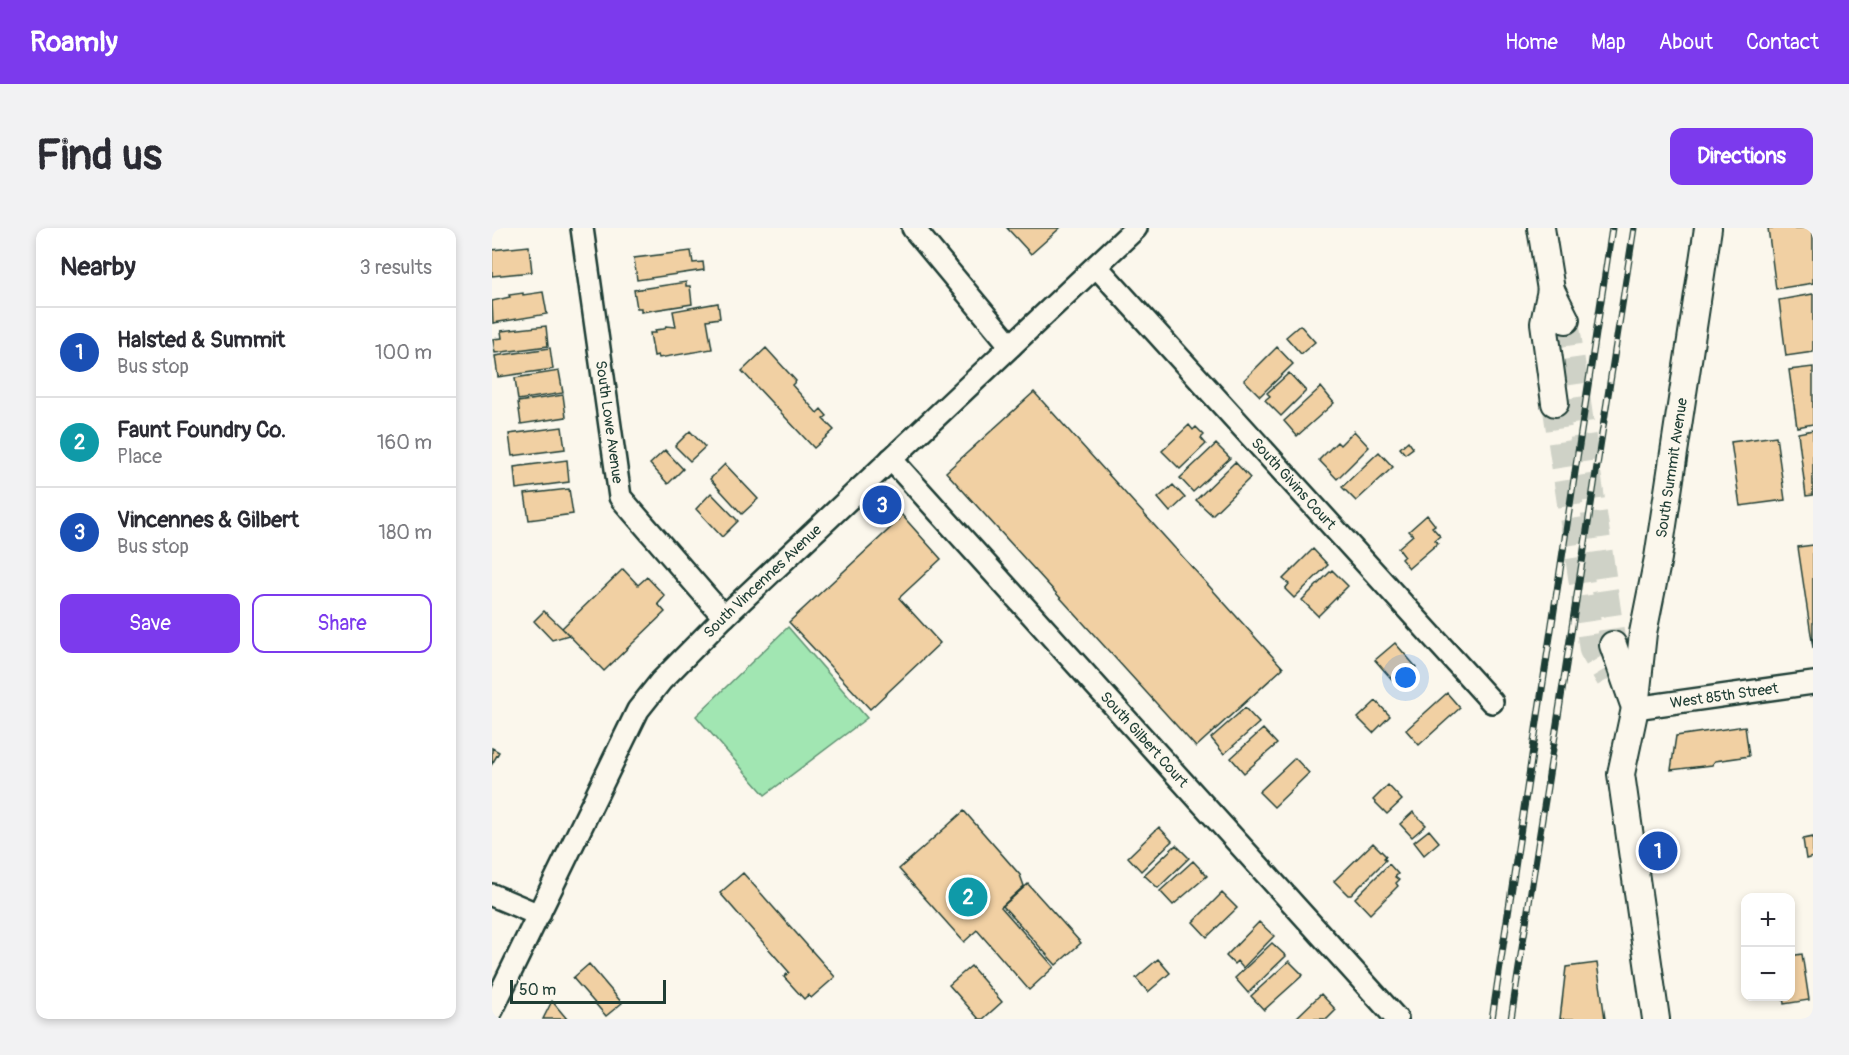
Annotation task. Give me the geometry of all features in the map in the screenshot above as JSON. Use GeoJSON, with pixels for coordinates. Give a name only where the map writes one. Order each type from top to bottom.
{"type":"FeatureCollection","features":[{"type":"Feature","properties":{"kind":"main road"},"geometry":{"type":"LineString","coordinates":[[1541,228],[1551,290],[1566,320]]}},
{"type":"Feature","properties":{"kind":"main road","name":"South Summit Avenue"},"geometry":{"type":"LineString","coordinates":[[1656,1019],[1621,774],[1635,708],[1643,633],[1658,558],[1708,228]]}},
{"type":"Feature","properties":{"kind":"main road"},"geometry":{"type":"LineString","coordinates":[[1551,290],[1544,323],[1556,403]]}},
{"type":"Feature","properties":{"kind":"main road"},"geometry":{"type":"LineString","coordinates":[[1613,645],[1635,708]]}},
{"type":"Feature","properties":{"kind":"main road"},"geometry":{"type":"LineString","coordinates":[[1609,679],[1635,708]]}},
{"type":"Feature","properties":{"kind":"street","name":"South Lowe Avenue"},"geometry":{"type":"LineString","coordinates":[[582,228],[620,497],[724,617]]}},
{"type":"Feature","properties":{"kind":"street"},"geometry":{"type":"LineString","coordinates":[[913,228],[1011,346]]}},
{"type":"Feature","properties":{"kind":"street","name":"South Vincennes Avenue"},"geometry":{"type":"LineString","coordinates":[[492,1010],[638,710],[661,681],[724,617],[1136,228]]}},
{"type":"Feature","properties":{"kind":"street","name":"South Givins Court"},"geometry":{"type":"LineString","coordinates":[[1096,266],[1492,702]]}},
{"type":"Feature","properties":{"kind":"street","name":"South Gilbert Court"},"geometry":{"type":"LineString","coordinates":[[891,459],[1397,1019]]}},
{"type":"Feature","properties":{"kind":"street","name":"West 85th Street"},"geometry":{"type":"LineString","coordinates":[[1635,708],[1813,683]]}},
{"type":"Feature","properties":{"kind":"street"},"geometry":{"type":"LineString","coordinates":[[492,895],[539,915]]}},
{"type":"Feature","properties":{"kind":"green space"},"geometry":{"type":"Polygon","coordinates":[[[788,627],[867,718],[765,795],[696,716],[788,627]]]}},
{"type":"Feature","properties":{"kind":"building"},"geometry":{"type":"Polygon","coordinates":[[[1007,228],[1060,228],[1031,254],[1007,228]]]}},
{"type":"Feature","properties":{"kind":"building"},"geometry":{"type":"Polygon","coordinates":[[[1768,228],[1813,228],[1813,283],[1776,289],[1768,228]]]}},
{"type":"Feature","properties":{"kind":"building"},"geometry":{"type":"Polygon","coordinates":[[[529,246],[532,272],[492,276],[492,250],[529,246]]]}},
{"type":"Feature","properties":{"kind":"building"},"geometry":{"type":"Polygon","coordinates":[[[691,251],[693,263],[703,262],[704,270],[637,280],[634,258],[691,251]]]}},
{"type":"Feature","properties":{"kind":"building"},"geometry":{"type":"Polygon","coordinates":[[[686,282],[686,286],[690,286],[692,304],[641,312],[641,308],[637,308],[634,290],[686,282]]]}},
{"type":"Feature","properties":{"kind":"building"},"geometry":{"type":"Polygon","coordinates":[[[543,292],[547,314],[493,323],[492,301],[510,297],[509,295],[543,292]]]}},
{"type":"Feature","properties":{"kind":"building"},"geometry":{"type":"Polygon","coordinates":[[[1813,294],[1813,352],[1786,356],[1779,300],[1813,294]]]}},
{"type":"Feature","properties":{"kind":"building"},"geometry":{"type":"Polygon","coordinates":[[[718,303],[720,318],[707,320],[712,349],[659,358],[658,355],[654,356],[650,333],[656,333],[655,330],[664,329],[666,326],[676,327],[673,311],[718,303]]]}},
{"type":"Feature","properties":{"kind":"building"},"geometry":{"type":"Polygon","coordinates":[[[1300,325],[1315,342],[1301,354],[1286,337],[1300,325]]]}},
{"type":"Feature","properties":{"kind":"building"},"geometry":{"type":"Polygon","coordinates":[[[546,326],[548,346],[495,353],[493,339],[502,338],[501,331],[546,326]]]}},
{"type":"Feature","properties":{"kind":"building"},"geometry":{"type":"Polygon","coordinates":[[[1277,347],[1293,364],[1260,396],[1244,380],[1277,347]]]}},
{"type":"Feature","properties":{"kind":"building"},"geometry":{"type":"Polygon","coordinates":[[[550,348],[553,369],[498,377],[495,356],[550,348]]]}},
{"type":"Feature","properties":{"kind":"building"},"geometry":{"type":"Polygon","coordinates":[[[766,348],[796,381],[792,385],[817,413],[821,409],[827,416],[823,419],[834,430],[814,448],[742,371],[766,348]]]}},
{"type":"Feature","properties":{"kind":"building"},"geometry":{"type":"Polygon","coordinates":[[[1813,367],[1813,424],[1797,427],[1789,370],[1813,367]]]}},
{"type":"Feature","properties":{"kind":"building"},"geometry":{"type":"Polygon","coordinates":[[[559,371],[563,393],[518,400],[515,378],[559,371]]]}},
{"type":"Feature","properties":{"kind":"building"},"geometry":{"type":"Polygon","coordinates":[[[1289,373],[1306,391],[1281,416],[1265,400],[1270,396],[1267,393],[1289,373]]]}},
{"type":"Feature","properties":{"kind":"building"},"geometry":{"type":"Polygon","coordinates":[[[1321,387],[1334,403],[1297,436],[1284,421],[1321,387]]]}},
{"type":"Feature","properties":{"kind":"building"},"geometry":{"type":"Polygon","coordinates":[[[1034,392],[1283,668],[1196,747],[946,472],[1034,392]]]}},
{"type":"Feature","properties":{"kind":"building"},"geometry":{"type":"Polygon","coordinates":[[[563,395],[566,417],[521,424],[518,402],[563,395]]]}},
{"type":"Feature","properties":{"kind":"building"},"geometry":{"type":"Polygon","coordinates":[[[1189,425],[1193,430],[1196,427],[1204,435],[1201,438],[1206,444],[1180,469],[1162,451],[1189,425]]]}},
{"type":"Feature","properties":{"kind":"building"},"geometry":{"type":"Polygon","coordinates":[[[562,427],[565,449],[512,456],[509,434],[562,427]]]}},
{"type":"Feature","properties":{"kind":"building"},"geometry":{"type":"Polygon","coordinates":[[[1813,430],[1813,495],[1806,496],[1798,433],[1813,430]]]}},
{"type":"Feature","properties":{"kind":"building"},"geometry":{"type":"Polygon","coordinates":[[[690,431],[705,447],[690,461],[675,446],[690,431]]]}},
{"type":"Feature","properties":{"kind":"building"},"geometry":{"type":"Polygon","coordinates":[[[1354,431],[1369,447],[1337,479],[1319,460],[1337,442],[1340,445],[1354,431]]]}},
{"type":"Feature","properties":{"kind":"building"},"geometry":{"type":"Polygon","coordinates":[[[1776,436],[1785,500],[1740,506],[1731,442],[1776,436]]]}},
{"type":"Feature","properties":{"kind":"building"},"geometry":{"type":"Polygon","coordinates":[[[1408,441],[1413,448],[1405,454],[1400,448],[1408,441]]]}},
{"type":"Feature","properties":{"kind":"building"},"geometry":{"type":"Polygon","coordinates":[[[1216,444],[1230,458],[1193,492],[1180,478],[1216,444]]]}},
{"type":"Feature","properties":{"kind":"building"},"geometry":{"type":"Polygon","coordinates":[[[665,450],[683,469],[668,484],[650,464],[665,450]]]}},
{"type":"Feature","properties":{"kind":"building"},"geometry":{"type":"Polygon","coordinates":[[[1379,452],[1393,467],[1356,501],[1342,487],[1379,452]]]}},
{"type":"Feature","properties":{"kind":"building"},"geometry":{"type":"Polygon","coordinates":[[[567,460],[569,482],[516,489],[514,467],[567,460]]]}},
{"type":"Feature","properties":{"kind":"building"},"geometry":{"type":"Polygon","coordinates":[[[1235,462],[1250,478],[1212,515],[1196,500],[1235,462]]]}},
{"type":"Feature","properties":{"kind":"building"},"geometry":{"type":"Polygon","coordinates":[[[725,464],[758,499],[742,514],[710,479],[725,464]]]}},
{"type":"Feature","properties":{"kind":"building"},"geometry":{"type":"Polygon","coordinates":[[[1173,485],[1185,498],[1170,512],[1158,498],[1173,485]]]}},
{"type":"Feature","properties":{"kind":"building"},"geometry":{"type":"Polygon","coordinates":[[[569,489],[573,514],[529,520],[525,494],[569,489]]]}},
{"type":"Feature","properties":{"kind":"building"},"geometry":{"type":"Polygon","coordinates":[[[711,493],[738,521],[722,537],[696,509],[711,493]]]}},
{"type":"Feature","properties":{"kind":"building"},"geometry":{"type":"Polygon","coordinates":[[[901,514],[941,559],[899,598],[940,643],[870,709],[789,622],[897,522],[901,514]]]}},
{"type":"Feature","properties":{"kind":"building"},"geometry":{"type":"Polygon","coordinates":[[[1427,515],[1435,525],[1432,527],[1440,536],[1435,540],[1438,543],[1409,568],[1401,559],[1404,556],[1398,548],[1413,535],[1409,531],[1427,515]]]}},
{"type":"Feature","properties":{"kind":"building"},"geometry":{"type":"Polygon","coordinates":[[[1813,545],[1813,648],[1798,547],[1813,545]]]}},
{"type":"Feature","properties":{"kind":"building"},"geometry":{"type":"Polygon","coordinates":[[[1313,549],[1328,565],[1294,598],[1285,589],[1289,584],[1283,579],[1313,549]]]}},
{"type":"Feature","properties":{"kind":"building"},"geometry":{"type":"Polygon","coordinates":[[[623,569],[638,585],[647,577],[665,596],[658,604],[665,612],[604,671],[562,628],[623,569]]]}},
{"type":"Feature","properties":{"kind":"building"},"geometry":{"type":"Polygon","coordinates":[[[1332,570],[1348,586],[1318,616],[1302,600],[1332,570]]]}},
{"type":"Feature","properties":{"kind":"building"},"geometry":{"type":"Polygon","coordinates":[[[544,611],[569,635],[552,640],[534,621],[544,611]]]}},
{"type":"Feature","properties":{"kind":"building"},"geometry":{"type":"Polygon","coordinates":[[[1395,643],[1416,667],[1396,684],[1375,660],[1395,643]]]}},
{"type":"Feature","properties":{"kind":"building"},"geometry":{"type":"Polygon","coordinates":[[[1447,693],[1460,708],[1419,745],[1406,730],[1447,693]]]}},
{"type":"Feature","properties":{"kind":"building"},"geometry":{"type":"Polygon","coordinates":[[[1376,701],[1390,716],[1373,733],[1358,718],[1376,701]]]}},
{"type":"Feature","properties":{"kind":"building"},"geometry":{"type":"Polygon","coordinates":[[[1245,708],[1259,723],[1224,754],[1211,738],[1245,708]]]}},
{"type":"Feature","properties":{"kind":"building"},"geometry":{"type":"Polygon","coordinates":[[[1745,726],[1749,756],[1715,761],[1712,765],[1671,770],[1676,736],[1745,726]]]}},
{"type":"Feature","properties":{"kind":"building"},"geometry":{"type":"Polygon","coordinates":[[[1263,729],[1277,744],[1244,773],[1231,758],[1263,729]]]}},
{"type":"Feature","properties":{"kind":"building"},"geometry":{"type":"Polygon","coordinates":[[[492,748],[499,752],[492,764],[492,748]]]}},
{"type":"Feature","properties":{"kind":"building"},"geometry":{"type":"Polygon","coordinates":[[[1295,758],[1309,773],[1274,807],[1259,792],[1295,758]]]}},
{"type":"Feature","properties":{"kind":"building"},"geometry":{"type":"Polygon","coordinates":[[[1388,785],[1402,800],[1387,814],[1373,800],[1388,785]]]}},
{"type":"Feature","properties":{"kind":"building"},"geometry":{"type":"Polygon","coordinates":[[[964,811],[1020,875],[1024,886],[1001,907],[1054,967],[1029,990],[977,930],[964,942],[899,869],[964,811]]]}},
{"type":"Feature","properties":{"kind":"building"},"geometry":{"type":"Polygon","coordinates":[[[1413,812],[1426,825],[1412,837],[1400,824],[1413,812]]]}},
{"type":"Feature","properties":{"kind":"building"},"geometry":{"type":"Polygon","coordinates":[[[1159,827],[1172,841],[1141,871],[1128,857],[1159,827]]]}},
{"type":"Feature","properties":{"kind":"building"},"geometry":{"type":"Polygon","coordinates":[[[1429,830],[1439,842],[1424,855],[1414,842],[1429,830]]]}},
{"type":"Feature","properties":{"kind":"building"},"geometry":{"type":"Polygon","coordinates":[[[1813,837],[1813,857],[1806,859],[1803,839],[1813,837]]]}},
{"type":"Feature","properties":{"kind":"building"},"geometry":{"type":"Polygon","coordinates":[[[1373,843],[1386,856],[1384,858],[1386,860],[1351,895],[1348,895],[1334,881],[1373,843]]]}},
{"type":"Feature","properties":{"kind":"building"},"geometry":{"type":"Polygon","coordinates":[[[1176,845],[1189,858],[1158,888],[1144,875],[1176,845]]]}},
{"type":"Feature","properties":{"kind":"building"},"geometry":{"type":"Polygon","coordinates":[[[1193,861],[1207,876],[1173,905],[1160,891],[1193,861]]]}},
{"type":"Feature","properties":{"kind":"building"},"geometry":{"type":"Polygon","coordinates":[[[1389,864],[1398,874],[1395,877],[1399,880],[1396,883],[1398,886],[1370,914],[1355,898],[1389,864]]]}},
{"type":"Feature","properties":{"kind":"building"},"geometry":{"type":"Polygon","coordinates":[[[743,873],[835,977],[811,998],[808,995],[804,999],[784,977],[789,972],[720,893],[743,873]]]}},
{"type":"Feature","properties":{"kind":"building"},"geometry":{"type":"Polygon","coordinates":[[[1028,884],[1081,943],[1056,965],[1003,906],[1028,884]]]}},
{"type":"Feature","properties":{"kind":"building"},"geometry":{"type":"Polygon","coordinates":[[[1222,893],[1237,908],[1207,937],[1193,922],[1222,893]]]}},
{"type":"Feature","properties":{"kind":"building"},"geometry":{"type":"Polygon","coordinates":[[[1259,922],[1274,936],[1243,968],[1237,961],[1234,964],[1226,956],[1259,922]]]}},
{"type":"Feature","properties":{"kind":"building"},"geometry":{"type":"Polygon","coordinates":[[[1272,943],[1286,956],[1248,993],[1235,978],[1272,943]]]}},
{"type":"Feature","properties":{"kind":"building"},"geometry":{"type":"Polygon","coordinates":[[[1802,954],[1809,1000],[1784,1004],[1784,1001],[1795,1001],[1795,955],[1802,954]]]}},
{"type":"Feature","properties":{"kind":"building"},"geometry":{"type":"Polygon","coordinates":[[[1158,959],[1170,973],[1148,992],[1136,978],[1158,959]]]}},
{"type":"Feature","properties":{"kind":"building"},"geometry":{"type":"Polygon","coordinates":[[[1289,961],[1303,975],[1264,1010],[1251,996],[1289,961]]]}},
{"type":"Feature","properties":{"kind":"building"},"geometry":{"type":"Polygon","coordinates":[[[1597,963],[1605,1019],[1560,1019],[1566,967],[1597,963]]]}},
{"type":"Feature","properties":{"kind":"building"},"geometry":{"type":"Polygon","coordinates":[[[589,964],[622,1003],[606,1016],[573,978],[589,964]]]}},
{"type":"Feature","properties":{"kind":"building"},"geometry":{"type":"Polygon","coordinates":[[[971,966],[1002,1002],[983,1019],[979,1019],[949,985],[971,966]]]}},
{"type":"Feature","properties":{"kind":"building"},"geometry":{"type":"Polygon","coordinates":[[[1321,994],[1336,1010],[1327,1019],[1295,1019],[1321,994]]]}},
{"type":"Feature","properties":{"kind":"building"},"geometry":{"type":"Polygon","coordinates":[[[552,1001],[567,1019],[543,1019],[552,1001]]]}},
{"type":"Feature","properties":{"kind":"tunnel"},"geometry":{"type":"LineString","coordinates":[[1566,320],[1613,645]]}},
{"type":"Feature","properties":{"kind":"tunnel"},"geometry":{"type":"LineString","coordinates":[[1555,403],[1592,650],[1609,679]]}},
{"type":"Feature","properties":{"kind":"railway"},"geometry":{"type":"LineString","coordinates":[[1492,1019],[1612,228]]}},
{"type":"Feature","properties":{"kind":"railway"},"geometry":{"type":"LineString","coordinates":[[1511,1019],[1634,228]]}},
{"type":"Feature","properties":{"kind":"place","name":"Vincennes & Gilbert"},"geometry":{"type":"Point","coordinates":[882,505]}},
{"type":"Feature","properties":{"kind":"place","name":"Halsted & Summit"},"geometry":{"type":"Point","coordinates":[1658,851]}},
{"type":"Feature","properties":{"kind":"place","name":"Faunt Foundry Co."},"geometry":{"type":"Point","coordinates":[968,897]}}]}
